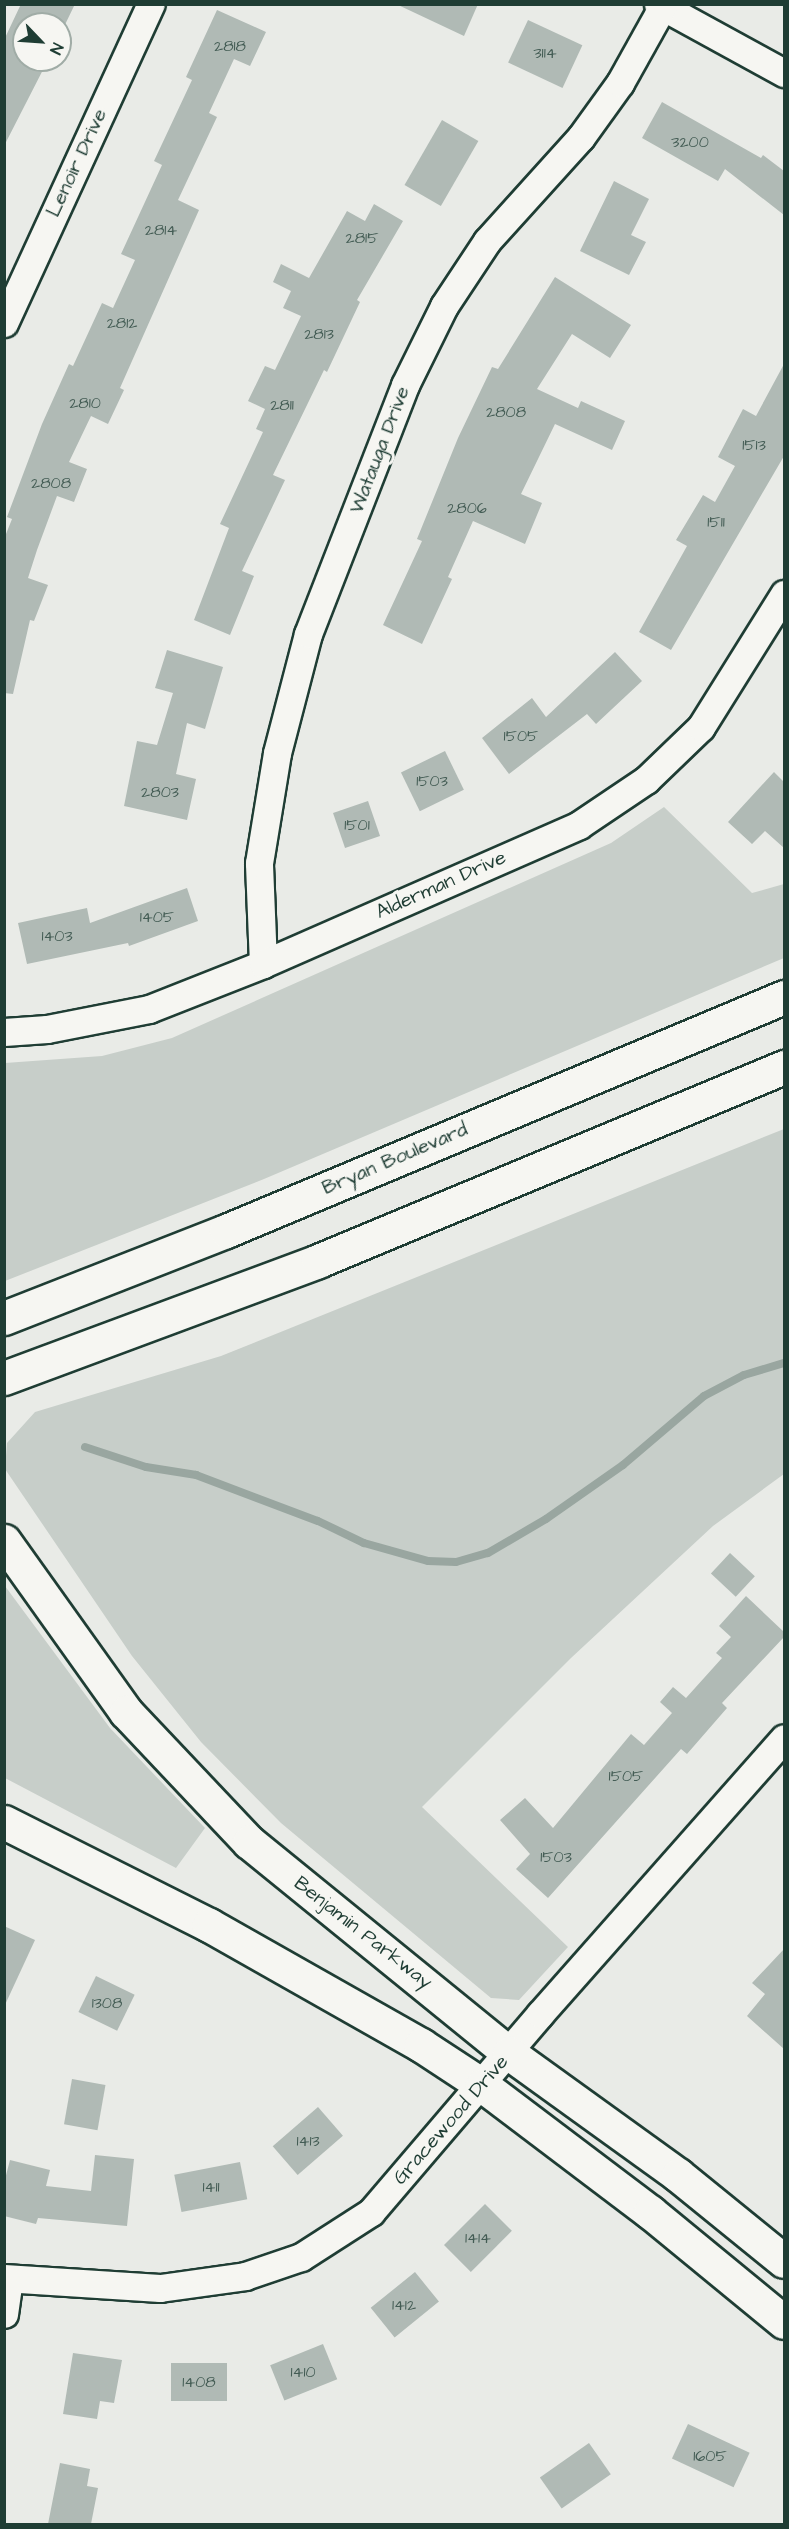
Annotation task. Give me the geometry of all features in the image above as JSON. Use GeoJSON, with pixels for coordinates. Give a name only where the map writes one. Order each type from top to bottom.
{"type":"FeatureCollection","features":[{"type":"Feature","properties":{"kind":"main road","name":"Bryan Boulevard"},"geometry":{"type":"LineString","coordinates":[[4,1318],[226,1231],[784,997]]}},
{"type":"Feature","properties":{"kind":"main road"},"geometry":{"type":"LineString","coordinates":[[4,1378],[318,1261],[784,1067]]}},
{"type":"Feature","properties":{"kind":"main road","name":"Benjamin Parkway"},"geometry":{"type":"LineString","coordinates":[[4,1541],[126,1713],[249,1842],[509,2053],[678,2175],[784,2261]]}},
{"type":"Feature","properties":{"kind":"main road"},"geometry":{"type":"LineString","coordinates":[[4,1822],[209,1925],[421,2045],[482,2085],[650,2212],[784,2322]]}},
{"type":"Feature","properties":{"kind":"street","name":"Lenoir Drive"},"geometry":{"type":"LineString","coordinates":[[4,323],[151,4]]}},
{"type":"Feature","properties":{"kind":"street"},"geometry":{"type":"LineString","coordinates":[[662,5],[784,73]]}},
{"type":"Feature","properties":{"kind":"street","name":"Watauga Drive"},"geometry":{"type":"LineString","coordinates":[[263,964],[259,863],[277,753],[308,634],[405,385],[444,306],[487,242],[581,137],[620,83],[662,5]]}},
{"type":"Feature","properties":{"kind":"street","name":"Alderman Drive"},"geometry":{"type":"LineString","coordinates":[[4,1032],[47,1029],[149,1010],[263,964],[579,825],[646,780],[701,727],[784,594]]}},
{"type":"Feature","properties":{"kind":"street","name":"Gracewood Drive"},"geometry":{"type":"LineString","coordinates":[[7,2278],[160,2288],[245,2276],[301,2257],[372,2212],[784,1738]]}},
{"type":"Feature","properties":{"kind":"street"},"geometry":{"type":"LineString","coordinates":[[4,2314],[7,2278]]}},
{"type":"Feature","properties":{"kind":"shaded area"},"geometry":{"type":"Polygon","coordinates":[[[664,807],[752,893],[784,884],[784,958],[264,1179],[5,1281],[5,1063],[102,1056],[172,1038],[611,843],[664,807]]]}},
{"type":"Feature","properties":{"kind":"shaded area"},"geometry":{"type":"Polygon","coordinates":[[[784,1129],[784,1474],[713,1526],[571,1658],[422,1807],[568,1947],[519,2000],[491,1998],[281,1823],[201,1742],[132,1656],[5,1469],[7,1443],[35,1412],[221,1356],[784,1129]]]}},
{"type":"Feature","properties":{"kind":"shaded area"},"geometry":{"type":"Polygon","coordinates":[[[5,1586],[110,1728],[205,1828],[176,1868],[5,1778],[5,1586]]]}},
{"type":"Feature","properties":{"kind":"building"},"geometry":{"type":"Polygon","coordinates":[[[21,4],[75,4],[71,12],[17,12],[21,4]]]}},
{"type":"Feature","properties":{"kind":"building"},"geometry":{"type":"Polygon","coordinates":[[[396,4],[478,4],[464,36],[396,4]]]}},
{"type":"Feature","properties":{"kind":"building"},"geometry":{"type":"Polygon","coordinates":[[[217,10],[266,32],[250,66],[234,59],[209,113],[217,117],[178,200],[199,210],[120,388],[124,390],[108,424],[91,416],[69,462],[87,469],[74,502],[57,496],[28,578],[48,585],[34,621],[30,620],[13,694],[4,693],[4,539],[12,519],[7,517],[42,424],[69,364],[73,366],[102,303],[113,308],[135,260],[121,254],[162,165],[154,161],[192,80],[186,77],[217,10]]]}},
{"type":"Feature","properties":{"kind":"building"},"geometry":{"type":"Polygon","coordinates":[[[528,20],[582,45],[563,88],[508,63],[528,20]]]}},
{"type":"Feature","properties":{"kind":"building"},"geometry":{"type":"Polygon","coordinates":[[[12,23],[12,72],[42,72],[4,146],[4,40],[12,23]]]}},
{"type":"Feature","properties":{"kind":"building"},"geometry":{"type":"Polygon","coordinates":[[[662,102],[761,158],[763,155],[784,171],[784,215],[725,169],[718,181],[642,138],[662,102]]]}},
{"type":"Feature","properties":{"kind":"building"},"geometry":{"type":"Polygon","coordinates":[[[442,120],[478,141],[441,206],[404,185],[442,120]]]}},
{"type":"Feature","properties":{"kind":"building"},"geometry":{"type":"Polygon","coordinates":[[[614,181],[649,199],[631,235],[646,242],[629,275],[580,251],[614,181]]]}},
{"type":"Feature","properties":{"kind":"building"},"geometry":{"type":"Polygon","coordinates":[[[374,204],[403,221],[357,300],[360,302],[327,372],[324,370],[273,475],[285,480],[242,571],[254,576],[230,635],[194,620],[229,528],[220,524],[263,432],[256,429],[265,409],[248,401],[265,366],[275,370],[301,316],[283,308],[291,291],[273,282],[281,264],[309,278],[347,211],[365,221],[374,204]]]}},
{"type":"Feature","properties":{"kind":"building"},"geometry":{"type":"Polygon","coordinates":[[[555,277],[631,325],[610,358],[572,334],[537,389],[578,408],[581,401],[625,421],[612,450],[555,424],[521,494],[542,503],[525,544],[473,521],[448,577],[452,579],[422,644],[383,625],[422,541],[417,539],[458,438],[492,367],[498,369],[555,277]]]}},
{"type":"Feature","properties":{"kind":"building"},"geometry":{"type":"Polygon","coordinates":[[[784,364],[784,456],[671,650],[639,632],[687,546],[676,540],[703,495],[715,502],[735,466],[718,457],[743,409],[756,416],[784,364]]]}},
{"type":"Feature","properties":{"kind":"building"},"geometry":{"type":"Polygon","coordinates":[[[167,650],[223,667],[205,729],[187,723],[176,774],[196,779],[187,820],[124,806],[137,741],[157,745],[173,693],[155,688],[167,650]]]}},
{"type":"Feature","properties":{"kind":"building"},"geometry":{"type":"Polygon","coordinates":[[[615,652],[642,681],[596,724],[587,714],[509,774],[482,738],[532,698],[546,717],[615,652]]]}},
{"type":"Feature","properties":{"kind":"building"},"geometry":{"type":"Polygon","coordinates":[[[445,751],[464,790],[420,811],[401,772],[445,751]]]}},
{"type":"Feature","properties":{"kind":"building"},"geometry":{"type":"Polygon","coordinates":[[[774,772],[784,782],[784,848],[765,831],[752,844],[728,822],[774,772]]]}},
{"type":"Feature","properties":{"kind":"building"},"geometry":{"type":"Polygon","coordinates":[[[368,801],[380,836],[345,848],[333,813],[368,801]]]}},
{"type":"Feature","properties":{"kind":"building"},"geometry":{"type":"Polygon","coordinates":[[[187,888],[198,921],[129,946],[128,943],[27,964],[18,923],[87,908],[90,923],[187,888]]]}},
{"type":"Feature","properties":{"kind":"building"},"geometry":{"type":"Polygon","coordinates":[[[730,1553],[755,1576],[736,1597],[711,1573],[730,1553]]]}},
{"type":"Feature","properties":{"kind":"building"},"geometry":{"type":"Polygon","coordinates":[[[746,1596],[784,1632],[784,1637],[722,1703],[727,1708],[687,1754],[681,1749],[548,1898],[516,1869],[530,1854],[500,1820],[525,1798],[553,1828],[631,1734],[644,1745],[672,1713],[660,1702],[673,1687],[686,1698],[722,1658],[716,1653],[731,1637],[719,1626],[746,1596]]]}},
{"type":"Feature","properties":{"kind":"building"},"geometry":{"type":"Polygon","coordinates":[[[4,1926],[35,1940],[4,2007],[4,1926]]]}},
{"type":"Feature","properties":{"kind":"building"},"geometry":{"type":"Polygon","coordinates":[[[784,1949],[784,2049],[747,2016],[765,1994],[752,1983],[784,1949]]]}},
{"type":"Feature","properties":{"kind":"building"},"geometry":{"type":"Polygon","coordinates":[[[96,1976],[135,1995],[117,2031],[78,2012],[96,1976]]]}},
{"type":"Feature","properties":{"kind":"building"},"geometry":{"type":"Polygon","coordinates":[[[72,2079],[105,2085],[97,2130],[64,2124],[72,2079]]]}},
{"type":"Feature","properties":{"kind":"building"},"geometry":{"type":"Polygon","coordinates":[[[318,2107],[343,2136],[298,2175],[273,2146],[318,2107]]]}},
{"type":"Feature","properties":{"kind":"building"},"geometry":{"type":"Polygon","coordinates":[[[95,2155],[134,2159],[127,2226],[38,2218],[36,2224],[4,2216],[4,2183],[10,2160],[50,2170],[46,2186],[91,2191],[95,2155]]]}},
{"type":"Feature","properties":{"kind":"building"},"geometry":{"type":"Polygon","coordinates":[[[240,2162],[247,2199],[181,2212],[174,2175],[240,2162]]]}},
{"type":"Feature","properties":{"kind":"building"},"geometry":{"type":"Polygon","coordinates":[[[485,2204],[512,2231],[471,2272],[444,2245],[485,2204]]]}},
{"type":"Feature","properties":{"kind":"building"},"geometry":{"type":"Polygon","coordinates":[[[415,2272],[439,2302],[395,2337],[371,2308],[415,2272]]]}},
{"type":"Feature","properties":{"kind":"building"},"geometry":{"type":"Polygon","coordinates":[[[323,2344],[337,2379],[284,2401],[270,2365],[323,2344]]]}},
{"type":"Feature","properties":{"kind":"building"},"geometry":{"type":"Polygon","coordinates":[[[73,2353],[122,2360],[114,2403],[100,2401],[97,2419],[63,2414],[73,2353]]]}},
{"type":"Feature","properties":{"kind":"building"},"geometry":{"type":"Polygon","coordinates":[[[171,2363],[227,2363],[227,2401],[171,2401],[171,2363]]]}},
{"type":"Feature","properties":{"kind":"building"},"geometry":{"type":"Polygon","coordinates":[[[688,2424],[750,2453],[734,2487],[672,2458],[688,2424]]]}},
{"type":"Feature","properties":{"kind":"building"},"geometry":{"type":"Polygon","coordinates":[[[589,2443],[611,2474],[562,2509],[540,2477],[589,2443]]]}},
{"type":"Feature","properties":{"kind":"building"},"geometry":{"type":"Polygon","coordinates":[[[60,2463],[90,2469],[87,2486],[98,2488],[91,2524],[48,2524],[60,2463]]]}},
{"type":"Feature","properties":{"kind":"waterway"},"geometry":{"type":"LineString","coordinates":[[85,1447],[146,1467],[196,1475],[318,1521],[364,1543],[428,1561],[456,1562],[488,1553],[546,1519],[623,1465],[704,1396],[744,1375],[784,1363]]}}]}
